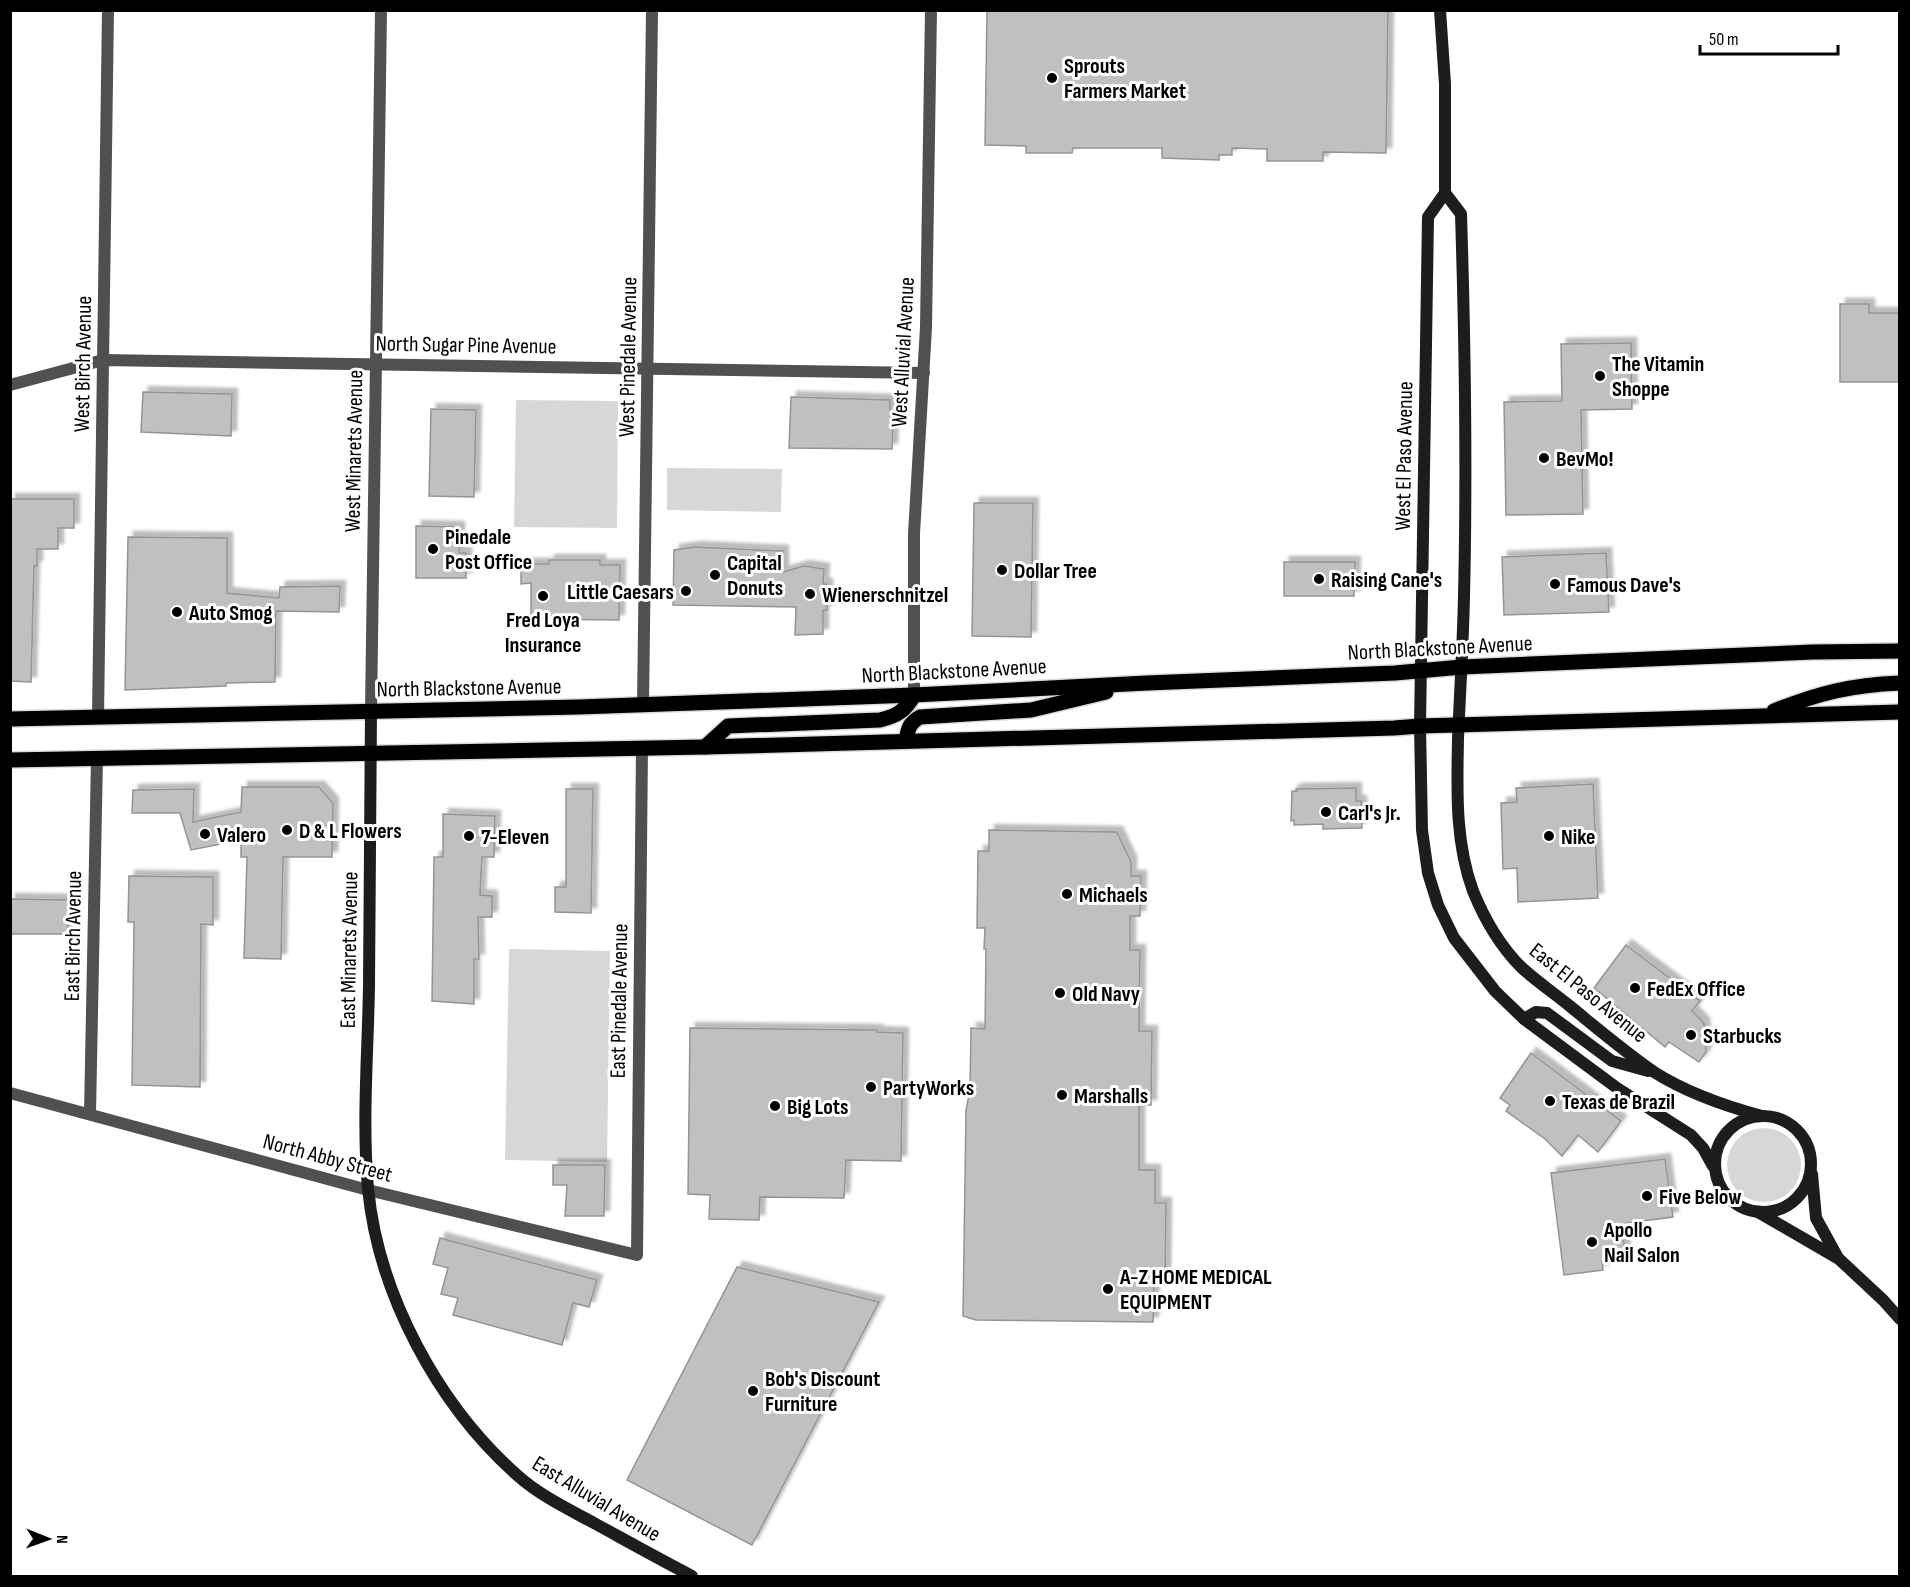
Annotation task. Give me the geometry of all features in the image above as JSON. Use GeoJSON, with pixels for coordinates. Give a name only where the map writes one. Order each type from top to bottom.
{"type":"FeatureCollection","features":[{"type":"Feature","properties":{"kind":"main road","name":"North Blackstone Avenue"},"geometry":{"type":"LineString","coordinates":[[10,719],[643,705],[914,695],[1147,682],[1813,652],[1899,651]]}},
{"type":"Feature","properties":{"kind":"main road"},"geometry":{"type":"LineString","coordinates":[[906,741],[912,722],[920,717],[1030,710],[1147,682]]}},
{"type":"Feature","properties":{"kind":"main road"},"geometry":{"type":"LineString","coordinates":[[1763,715],[1816,694],[1868,684],[1899,683]]}},
{"type":"Feature","properties":{"kind":"main road"},"geometry":{"type":"LineString","coordinates":[[705,747],[728,726],[880,720],[893,717],[902,713],[914,695]]}},
{"type":"Feature","properties":{"kind":"main road"},"geometry":{"type":"LineString","coordinates":[[10,760],[705,747],[1899,712]]}},
{"type":"Feature","properties":{"kind":"street","name":"West Birch Avenue"},"geometry":{"type":"LineString","coordinates":[[98,717],[108,10]]}},
{"type":"Feature","properties":{"kind":"street","name":"West Minarets Avenue"},"geometry":{"type":"LineString","coordinates":[[371,711],[381,10]]}},
{"type":"Feature","properties":{"kind":"street","name":"West Pinedale Avenue"},"geometry":{"type":"LineString","coordinates":[[643,705],[652,10]]}},
{"type":"Feature","properties":{"kind":"street","name":"West Alluvial Avenue"},"geometry":{"type":"LineString","coordinates":[[914,695],[914,534],[924,373],[931,10]]}},
{"type":"Feature","properties":{"kind":"street"},"geometry":{"type":"LineString","coordinates":[[1440,10],[1445,84],[1445,193],[1461,214],[1467,427],[1459,725]]}},
{"type":"Feature","properties":{"kind":"street","name":"West El Paso Avenue"},"geometry":{"type":"LineString","coordinates":[[1420,726],[1428,217],[1445,193]]}},
{"type":"Feature","properties":{"kind":"street","name":"North Sugar Pine Avenue"},"geometry":{"type":"LineString","coordinates":[[10,385],[103,360],[924,373]]}},
{"type":"Feature","properties":{"kind":"street","name":"East Minarets Avenue"},"geometry":{"type":"LineString","coordinates":[[368,1190],[366,1151],[371,711]]}},
{"type":"Feature","properties":{"kind":"street","name":"East El Paso Avenue"},"geometry":{"type":"LineString","coordinates":[[1459,725],[1458,799],[1463,861],[1487,921],[1502,944],[1520,966],[1597,1029],[1655,1072],[1711,1100],[1762,1116]]}},
{"type":"Feature","properties":{"kind":"street"},"geometry":{"type":"LineString","coordinates":[[1420,726],[1422,830],[1428,873],[1438,905],[1454,938],[1488,982],[1524,1019],[1617,1088],[1691,1135],[1703,1148],[1713,1166],[1719,1187],[1737,1206],[1758,1212],[1782,1209],[1792,1203],[1805,1188],[1812,1170]]}},
{"type":"Feature","properties":{"kind":"street","name":"East Pinedale Avenue"},"geometry":{"type":"LineString","coordinates":[[636,1255],[642,747]]}},
{"type":"Feature","properties":{"kind":"street","name":"East Birch Avenue"},"geometry":{"type":"LineString","coordinates":[[90,1114],[97,758]]}},
{"type":"Feature","properties":{"kind":"street"},"geometry":{"type":"LineString","coordinates":[[1524,1019],[1536,1012],[1547,1013],[1612,1061],[1655,1072]]}},
{"type":"Feature","properties":{"kind":"street","name":"North Abby Street"},"geometry":{"type":"LineString","coordinates":[[10,1093],[368,1190],[636,1255]]}},
{"type":"Feature","properties":{"kind":"street"},"geometry":{"type":"LineString","coordinates":[[1713,1166],[1718,1145],[1725,1132],[1746,1119],[1762,1116],[1789,1124],[1799,1132],[1810,1150],[1816,1218],[1839,1260]]}},
{"type":"Feature","properties":{"kind":"street","name":"East Alluvial Avenue"},"geometry":{"type":"LineString","coordinates":[[368,1190],[384,1266],[403,1316],[447,1396],[472,1431],[518,1476],[548,1498],[692,1576]]}},
{"type":"Feature","properties":{"kind":"street"},"geometry":{"type":"LineString","coordinates":[[1758,1212],[1839,1260],[1899,1319]]}},
{"type":"Feature","properties":{"kind":"shaded area"},"geometry":{"type":"Polygon","coordinates":[[[516,400],[618,401],[617,528],[514,527],[516,400]]]}},
{"type":"Feature","properties":{"kind":"shaded area"},"geometry":{"type":"Polygon","coordinates":[[[667,468],[782,469],[781,512],[667,510],[667,468]]]}},
{"type":"Feature","properties":{"kind":"shaded area"},"geometry":{"type":"Polygon","coordinates":[[[509,949],[610,951],[607,1162],[505,1160],[509,949]]]}},
{"type":"Feature","properties":{"kind":"shaded area"},"geometry":{"type":"Polygon","coordinates":[[[1764,1128],[1778,1131],[1790,1139],[1798,1151],[1801,1165],[1798,1179],[1790,1191],[1778,1199],[1764,1202],[1750,1199],[1738,1191],[1730,1179],[1727,1165],[1730,1151],[1738,1139],[1750,1131],[1764,1128]]]}},
{"type":"Feature","properties":{"kind":"building"},"geometry":{"type":"Polygon","coordinates":[[[987,10],[1388,10],[1386,153],[1323,152],[1323,161],[1267,161],[1267,149],[1232,148],[1232,155],[1219,155],[1219,160],[1162,158],[1162,148],[1073,148],[1072,153],[1026,153],[1026,146],[985,145],[987,10]]]}},
{"type":"Feature","properties":{"kind":"building"},"geometry":{"type":"Polygon","coordinates":[[[1840,304],[1869,304],[1869,313],[1899,313],[1899,382],[1840,382],[1840,304]]]}},
{"type":"Feature","properties":{"kind":"building"},"geometry":{"type":"Polygon","coordinates":[[[1631,343],[1632,409],[1581,410],[1583,514],[1506,515],[1504,402],[1562,401],[1561,344],[1631,343]]]}},
{"type":"Feature","properties":{"kind":"building"},"geometry":{"type":"Polygon","coordinates":[[[143,392],[232,394],[231,436],[141,432],[143,392]]]}},
{"type":"Feature","properties":{"kind":"building"},"geometry":{"type":"Polygon","coordinates":[[[791,397],[890,400],[890,424],[893,424],[892,449],[789,448],[791,397]]]}},
{"type":"Feature","properties":{"kind":"building"},"geometry":{"type":"Polygon","coordinates":[[[431,409],[476,410],[474,497],[429,496],[431,409]]]}},
{"type":"Feature","properties":{"kind":"building"},"geometry":{"type":"Polygon","coordinates":[[[10,499],[74,499],[74,528],[58,528],[58,549],[37,549],[37,566],[34,566],[31,682],[10,681],[10,499]]]}},
{"type":"Feature","properties":{"kind":"building","name":"Dollar Tree"},"geometry":{"type":"Polygon","coordinates":[[[974,503],[1033,503],[1031,637],[972,636],[974,503]]]}},
{"type":"Feature","properties":{"kind":"building"},"geometry":{"type":"Polygon","coordinates":[[[416,526],[459,527],[459,553],[466,553],[466,578],[416,578],[416,526]]]}},
{"type":"Feature","properties":{"kind":"building","name":"Auto Smog"},"geometry":{"type":"Polygon","coordinates":[[[128,537],[227,538],[227,593],[279,598],[280,587],[340,586],[339,612],[276,611],[275,682],[125,690],[128,537]]]}},
{"type":"Feature","properties":{"kind":"building"},"geometry":{"type":"Polygon","coordinates":[[[695,547],[783,551],[783,572],[804,566],[824,569],[823,584],[827,584],[827,610],[823,610],[823,634],[795,635],[796,607],[673,605],[674,550],[695,547]]]}},
{"type":"Feature","properties":{"kind":"building","name":"Famous Dave's"},"geometry":{"type":"Polygon","coordinates":[[[1606,553],[1609,612],[1504,615],[1502,557],[1606,553]]]}},
{"type":"Feature","properties":{"kind":"building"},"geometry":{"type":"Polygon","coordinates":[[[549,560],[600,560],[600,565],[620,565],[619,620],[531,619],[531,583],[521,584],[521,564],[549,564],[549,560]]]}},
{"type":"Feature","properties":{"kind":"building","name":"Raising Cane's"},"geometry":{"type":"Polygon","coordinates":[[[1284,562],[1355,562],[1354,596],[1284,596],[1284,562]]]}},
{"type":"Feature","properties":{"kind":"building","name":"Nike"},"geometry":{"type":"Polygon","coordinates":[[[1593,784],[1598,898],[1518,902],[1517,868],[1503,869],[1501,803],[1517,802],[1516,788],[1593,784]]]}},
{"type":"Feature","properties":{"kind":"building"},"geometry":{"type":"Polygon","coordinates":[[[242,787],[319,787],[333,803],[332,857],[283,857],[281,959],[244,958],[247,857],[241,857],[241,840],[191,850],[180,813],[132,813],[133,790],[194,789],[193,822],[241,812],[242,787]]]}},
{"type":"Feature","properties":{"kind":"building","name":"Carl's Jr."},"geometry":{"type":"Polygon","coordinates":[[[1356,788],[1356,801],[1361,801],[1362,828],[1323,829],[1323,824],[1294,825],[1294,820],[1291,821],[1292,791],[1297,791],[1296,789],[1356,788]]]}},
{"type":"Feature","properties":{"kind":"building"},"geometry":{"type":"Polygon","coordinates":[[[566,789],[593,789],[591,913],[555,912],[555,887],[566,887],[566,789]]]}},
{"type":"Feature","properties":{"kind":"building"},"geometry":{"type":"Polygon","coordinates":[[[443,814],[495,816],[494,857],[482,857],[480,895],[492,896],[492,917],[478,917],[479,959],[474,959],[474,1004],[432,1001],[434,857],[443,857],[443,814]]]}},
{"type":"Feature","properties":{"kind":"building"},"geometry":{"type":"Polygon","coordinates":[[[989,830],[1117,832],[1131,862],[1131,876],[1141,876],[1140,916],[1130,916],[1130,950],[1140,950],[1139,1031],[1152,1031],[1151,1105],[1139,1105],[1139,1170],[1155,1170],[1155,1203],[1166,1203],[1165,1285],[1154,1285],[1153,1322],[976,1320],[963,1316],[966,1110],[970,1090],[971,1028],[985,1029],[986,949],[984,949],[985,928],[977,928],[978,851],[989,851],[989,830]]]}},
{"type":"Feature","properties":{"kind":"building"},"geometry":{"type":"Polygon","coordinates":[[[129,876],[213,877],[213,925],[201,924],[200,1087],[132,1085],[134,922],[128,922],[129,876]]]}},
{"type":"Feature","properties":{"kind":"building"},"geometry":{"type":"Polygon","coordinates":[[[10,899],[69,900],[68,934],[10,934],[10,899]]]}},
{"type":"Feature","properties":{"kind":"building"},"geometry":{"type":"Polygon","coordinates":[[[1626,945],[1700,1001],[1692,1011],[1704,1023],[1706,1052],[1699,1062],[1669,1042],[1665,1047],[1594,988],[1626,945]]]}},
{"type":"Feature","properties":{"kind":"building"},"geometry":{"type":"Polygon","coordinates":[[[690,1028],[877,1030],[877,1032],[903,1033],[901,1161],[846,1160],[844,1198],[760,1197],[759,1220],[709,1219],[710,1195],[688,1194],[690,1028]]]}},
{"type":"Feature","properties":{"kind":"building","name":"Texas de Brazil"},"geometry":{"type":"Polygon","coordinates":[[[1531,1053],[1621,1121],[1598,1152],[1578,1135],[1562,1156],[1545,1139],[1506,1111],[1510,1105],[1500,1098],[1531,1053]]]}},
{"type":"Feature","properties":{"kind":"building"},"geometry":{"type":"Polygon","coordinates":[[[1665,1159],[1673,1217],[1627,1223],[1628,1236],[1623,1237],[1626,1258],[1602,1261],[1603,1270],[1564,1275],[1551,1173],[1665,1159]]]}},
{"type":"Feature","properties":{"kind":"building"},"geometry":{"type":"Polygon","coordinates":[[[553,1165],[605,1165],[604,1216],[565,1216],[567,1185],[553,1185],[553,1165]]]}},
{"type":"Feature","properties":{"kind":"building"},"geometry":{"type":"Polygon","coordinates":[[[440,1238],[597,1280],[589,1307],[573,1303],[562,1345],[453,1315],[458,1298],[441,1294],[448,1268],[433,1264],[440,1238]]]}},
{"type":"Feature","properties":{"kind":"building","name":"Bob's Discount Furniture"},"geometry":{"type":"Polygon","coordinates":[[[737,1267],[879,1302],[752,1545],[627,1480],[737,1267]]]}},
{"type":"Feature","properties":{"kind":"place","name":"Sprouts Farmers Market"},"geometry":{"type":"Point","coordinates":[1052,78]}},
{"type":"Feature","properties":{"kind":"place","name":"The Vitamin Shoppe"},"geometry":{"type":"Point","coordinates":[1600,376]}},
{"type":"Feature","properties":{"kind":"place","name":"BevMo!"},"geometry":{"type":"Point","coordinates":[1544,458]}},
{"type":"Feature","properties":{"kind":"place","name":"Pinedale Post Office"},"geometry":{"type":"Point","coordinates":[433,549]}},
{"type":"Feature","properties":{"kind":"place","name":"Dollar Tree"},"geometry":{"type":"Point","coordinates":[1002,570]}},
{"type":"Feature","properties":{"kind":"place","name":"Capital Donuts"},"geometry":{"type":"Point","coordinates":[715,575]}},
{"type":"Feature","properties":{"kind":"place","name":"Raising Cane's"},"geometry":{"type":"Point","coordinates":[1319,579]}},
{"type":"Feature","properties":{"kind":"place","name":"Famous Dave's"},"geometry":{"type":"Point","coordinates":[1555,584]}},
{"type":"Feature","properties":{"kind":"place","name":"Little Caesars"},"geometry":{"type":"Point","coordinates":[686,591]}},
{"type":"Feature","properties":{"kind":"place","name":"Wienerschnitzel"},"geometry":{"type":"Point","coordinates":[810,594]}},
{"type":"Feature","properties":{"kind":"place","name":"Fred Loya Insurance"},"geometry":{"type":"Point","coordinates":[543,596]}},
{"type":"Feature","properties":{"kind":"place","name":"Auto Smog"},"geometry":{"type":"Point","coordinates":[177,612]}},
{"type":"Feature","properties":{"kind":"place","name":"Carl's Jr."},"geometry":{"type":"Point","coordinates":[1326,812]}},
{"type":"Feature","properties":{"kind":"place","name":"D & L Flowers"},"geometry":{"type":"Point","coordinates":[287,830]}},
{"type":"Feature","properties":{"kind":"place","name":"Valero"},"geometry":{"type":"Point","coordinates":[205,834]}},
{"type":"Feature","properties":{"kind":"place","name":"7-Eleven"},"geometry":{"type":"Point","coordinates":[469,836]}},
{"type":"Feature","properties":{"kind":"place","name":"Nike"},"geometry":{"type":"Point","coordinates":[1549,836]}},
{"type":"Feature","properties":{"kind":"place","name":"Michaels"},"geometry":{"type":"Point","coordinates":[1067,894]}},
{"type":"Feature","properties":{"kind":"place","name":"FedEx Office"},"geometry":{"type":"Point","coordinates":[1635,988]}},
{"type":"Feature","properties":{"kind":"place","name":"Old Navy"},"geometry":{"type":"Point","coordinates":[1060,993]}},
{"type":"Feature","properties":{"kind":"place","name":"Starbucks"},"geometry":{"type":"Point","coordinates":[1691,1035]}},
{"type":"Feature","properties":{"kind":"place","name":"PartyWorks"},"geometry":{"type":"Point","coordinates":[871,1087]}},
{"type":"Feature","properties":{"kind":"place","name":"Marshalls"},"geometry":{"type":"Point","coordinates":[1062,1095]}},
{"type":"Feature","properties":{"kind":"place","name":"Texas de Brazil"},"geometry":{"type":"Point","coordinates":[1550,1101]}},
{"type":"Feature","properties":{"kind":"place","name":"Big Lots"},"geometry":{"type":"Point","coordinates":[775,1106]}},
{"type":"Feature","properties":{"kind":"place","name":"Five Below"},"geometry":{"type":"Point","coordinates":[1647,1196]}},
{"type":"Feature","properties":{"kind":"place","name":"Apollo Nail Salon"},"geometry":{"type":"Point","coordinates":[1592,1242]}},
{"type":"Feature","properties":{"kind":"place","name":"A-Z HOME MEDICAL EQUIPMENT"},"geometry":{"type":"Point","coordinates":[1108,1289]}},
{"type":"Feature","properties":{"kind":"place","name":"Bob's Discount Furniture"},"geometry":{"type":"Point","coordinates":[753,1391]}}]}
